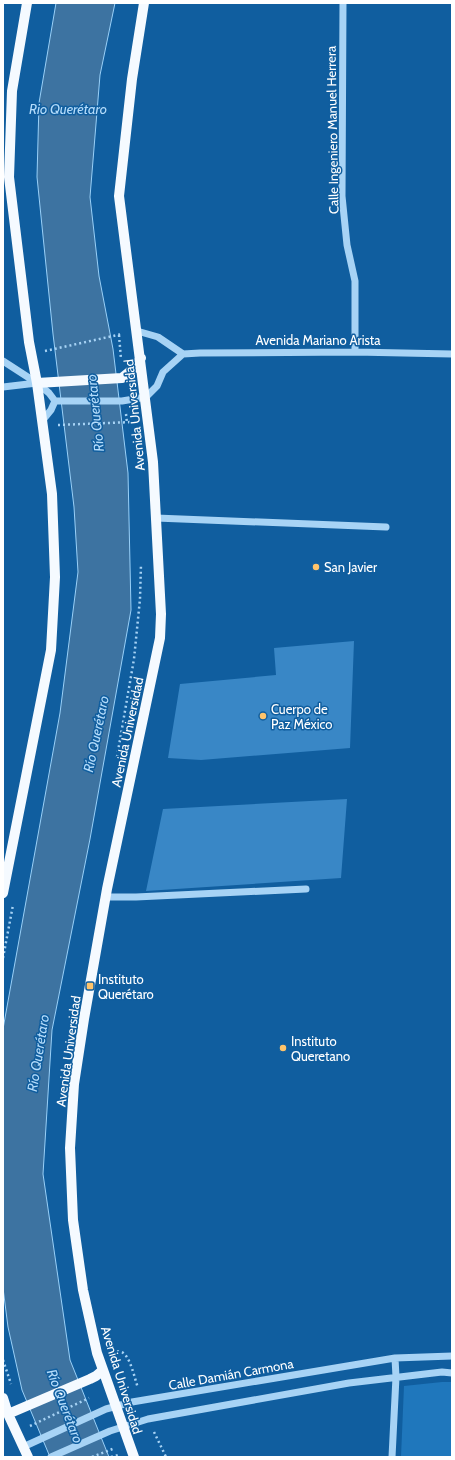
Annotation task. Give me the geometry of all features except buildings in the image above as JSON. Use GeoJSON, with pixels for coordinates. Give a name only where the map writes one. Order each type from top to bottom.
{"type":"FeatureCollection","features":[{"type":"Feature","properties":{"kind":"main road"},"geometry":{"type":"LineString","coordinates":[[3,893],[51,650],[55,577],[52,494],[37,383],[29,342],[9,177],[12,91],[27,3]]}},
{"type":"Feature","properties":{"kind":"main road","name":"Avenida Universidad"},"geometry":{"type":"LineString","coordinates":[[134,1457],[97,1353],[83,1290],[74,1228],[70,1148],[74,1084],[84,1018],[106,897],[160,638],[162,614],[153,462],[146,397],[119,196],[132,78],[144,3]]}},
{"type":"Feature","properties":{"kind":"main road"},"geometry":{"type":"LineString","coordinates":[[37,383],[122,378],[132,370],[141,358]]}},
{"type":"Feature","properties":{"kind":"main road"},"geometry":{"type":"LineString","coordinates":[[8,1414],[82,1383],[96,1376],[103,1370]]}},
{"type":"Feature","properties":{"kind":"main road"},"geometry":{"type":"LineString","coordinates":[[3,1398],[8,1414],[28,1457]]}},
{"type":"Feature","properties":{"kind":"street","name":"Calle Ingeniero Manuel Herrera"},"geometry":{"type":"LineString","coordinates":[[343,3],[342,196],[348,245],[355,280],[355,352]]}},
{"type":"Feature","properties":{"kind":"street"},"geometry":{"type":"LineString","coordinates":[[3,360],[37,383],[58,401],[122,401],[146,397],[157,386],[163,372],[183,354],[158,337],[137,331]]}},
{"type":"Feature","properties":{"kind":"street","name":"Avenida Mariano Arista"},"geometry":{"type":"LineString","coordinates":[[183,354],[355,352],[452,354]]}},
{"type":"Feature","properties":{"kind":"street"},"geometry":{"type":"LineString","coordinates":[[3,387],[37,383]]}},
{"type":"Feature","properties":{"kind":"street"},"geometry":{"type":"LineString","coordinates":[[42,421],[58,401]]}},
{"type":"Feature","properties":{"kind":"street"},"geometry":{"type":"LineString","coordinates":[[156,518],[386,528]]}},
{"type":"Feature","properties":{"kind":"street"},"geometry":{"type":"LineString","coordinates":[[106,897],[306,889]]}},
{"type":"Feature","properties":{"kind":"street","name":"Calle Damián Carmona"},"geometry":{"type":"LineString","coordinates":[[23,1447],[116,1406],[132,1402],[395,1358],[452,1356]]}},
{"type":"Feature","properties":{"kind":"street"},"geometry":{"type":"LineString","coordinates":[[392,1457],[396,1377],[395,1358]]}},
{"type":"Feature","properties":{"kind":"street"},"geometry":{"type":"LineString","coordinates":[[51,1457],[122,1426],[148,1419],[349,1383],[442,1372],[452,1373]]}},
{"type":"Feature","properties":{"kind":"path"},"geometry":{"type":"LineString","coordinates":[[50,349],[117,335]]}},
{"type":"Feature","properties":{"kind":"path"},"geometry":{"type":"LineString","coordinates":[[65,425],[134,422]]}},
{"type":"Feature","properties":{"kind":"path"},"geometry":{"type":"LineString","coordinates":[[97,1353],[120,1351],[125,1354],[129,1360],[142,1401]]}},
{"type":"Feature","properties":{"kind":"path"},"geometry":{"type":"LineString","coordinates":[[27,1428],[109,1388]]}},
{"type":"Feature","properties":{"kind":"path"},"geometry":{"type":"LineString","coordinates":[[148,1419],[166,1457]]}},
{"type":"Feature","properties":{"kind":"path"},"geometry":{"type":"LineString","coordinates":[[92,1457],[128,1443]]}},
{"type":"Feature","properties":{"kind":"shaded area"},"geometry":{"type":"Polygon","coordinates":[[[452,1382],[452,1457],[401,1457],[404,1386],[452,1382]]]}},
{"type":"Feature","properties":{"kind":"water","name":"Rio Querétaro"},"geometry":{"type":"Polygon","coordinates":[[[56,3],[115,3],[100,75],[90,197],[99,276],[113,349],[128,473],[131,610],[90,839],[52,1030],[43,1174],[70,1360],[109,1457],[50,1457],[22,1390],[8,1327],[3,1288],[3,1029],[60,713],[78,572],[74,507],[53,334],[37,177],[39,103],[56,3]]]}},
{"type":"Feature","properties":{"kind":"place","name":"San Javier"},"geometry":{"type":"Point","coordinates":[316,567]}},
{"type":"Feature","properties":{"kind":"place","name":"Cuerpo de Paz México"},"geometry":{"type":"Point","coordinates":[263,716]}},
{"type":"Feature","properties":{"kind":"place","name":"Instituto Querétaro"},"geometry":{"type":"Point","coordinates":[90,986]}},
{"type":"Feature","properties":{"kind":"place","name":"Instituto Queretano"},"geometry":{"type":"Point","coordinates":[283,1048]}},
{"type":"Feature","properties":{"kind":"water label","name":"Río Querétaro"},"geometry":{"type":"Point","coordinates":[95,413]}},
{"type":"Feature","properties":{"kind":"water label","name":"Río Querétaro"},"geometry":{"type":"Point","coordinates":[96,734]}},
{"type":"Feature","properties":{"kind":"water label","name":"Río Querétaro"},"geometry":{"type":"Point","coordinates":[38,1053]}},
{"type":"Feature","properties":{"kind":"water label","name":"Río Querétaro"},"geometry":{"type":"Point","coordinates":[65,1406]}}]}
